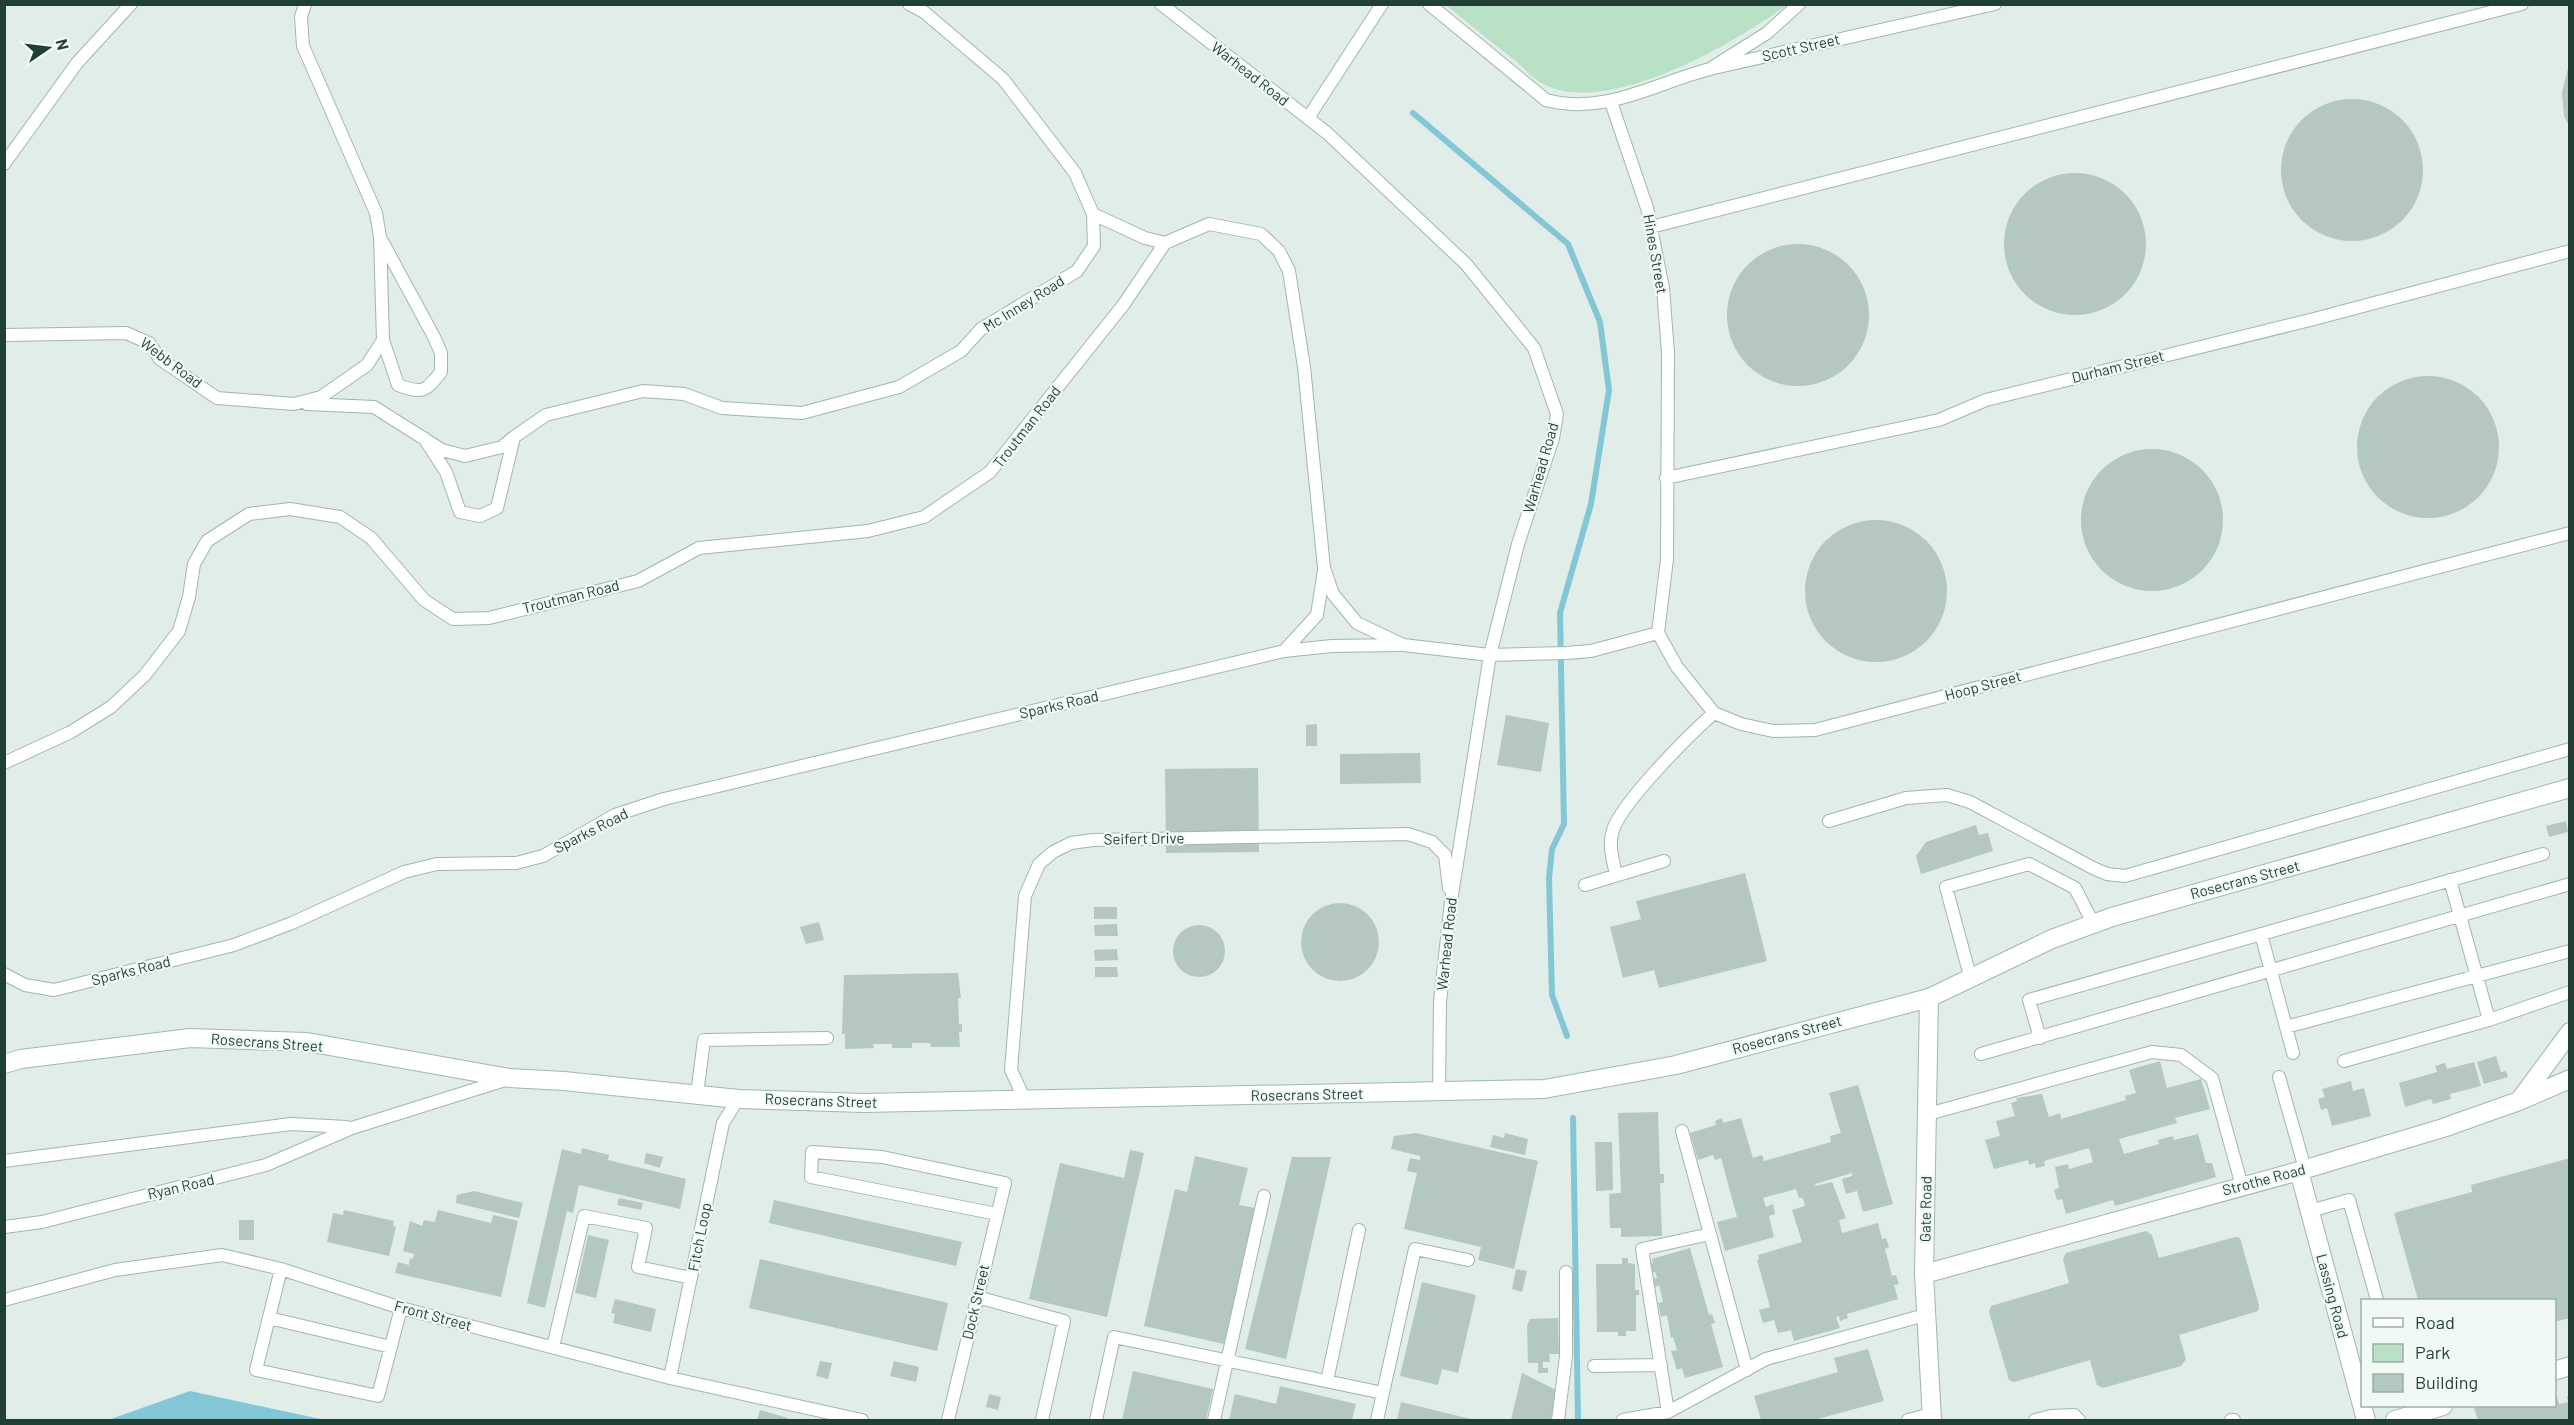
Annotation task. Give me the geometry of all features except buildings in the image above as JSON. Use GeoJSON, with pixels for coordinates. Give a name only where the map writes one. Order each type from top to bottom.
{"type":"FeatureCollection","features":[{"type":"Feature","properties":{"kind":"street","name":"Rosecrans Street"},"geometry":{"type":"LineString","coordinates":[[4,1064],[21,1059],[190,1038],[307,1042],[509,1078],[564,1081],[738,1099],[864,1103],[1544,1089],[1676,1065],[1929,998],[1970,976],[2093,924],[2570,788]]}},
{"type":"Feature","properties":{"kind":"street","name":"Gate Road"},"geometry":{"type":"LineString","coordinates":[[1929,998],[1924,1274],[1931,1417]]}},
{"type":"Feature","properties":{"kind":"street"},"geometry":{"type":"LineString","coordinates":[[2518,1101],[2570,1032]]}},
{"type":"Feature","properties":{"kind":"street","name":"Strothe Road"},"geometry":{"type":"LineString","coordinates":[[1924,1274],[2302,1170],[2443,1128],[2518,1101],[2570,1079]]}},
{"type":"Feature","properties":{"kind":"street","name":"Lassing Road"},"geometry":{"type":"LineString","coordinates":[[2302,1170],[2310,1211],[2360,1394]]}},
{"type":"Feature","properties":{"kind":"street"},"geometry":{"type":"LineString","coordinates":[[2395,1420],[2440,1407]]}},
{"type":"Feature","properties":{"kind":"lane"},"geometry":{"type":"LineString","coordinates":[[4,164],[76,63],[131,4]]}},
{"type":"Feature","properties":{"kind":"lane"},"geometry":{"type":"LineString","coordinates":[[305,4],[301,17],[303,46],[376,213],[380,237],[383,340],[398,385],[416,392],[427,389],[441,372],[441,353],[380,237]]}},
{"type":"Feature","properties":{"kind":"lane","name":"Mc Inney Road"},"geometry":{"type":"LineString","coordinates":[[294,404],[374,407],[442,450],[465,456],[502,447],[546,415],[643,391],[684,394],[722,408],[802,413],[899,387],[961,351],[981,329],[1077,271],[1094,246],[1093,214],[1075,173],[1003,80],[924,12],[909,4]]}},
{"type":"Feature","properties":{"kind":"lane","name":"Warhead Road"},"geometry":{"type":"LineString","coordinates":[[1161,4],[1327,133],[1466,264],[1534,348],[1557,414],[1553,438],[1518,544],[1490,655],[1451,901],[1440,1002],[1439,1092]]}},
{"type":"Feature","properties":{"kind":"lane"},"geometry":{"type":"LineString","coordinates":[[1308,118],[1382,4]]}},
{"type":"Feature","properties":{"kind":"lane"},"geometry":{"type":"LineString","coordinates":[[1429,4],[1546,100],[1570,106],[1611,102]]}},
{"type":"Feature","properties":{"kind":"lane"},"geometry":{"type":"LineString","coordinates":[[1710,69],[1724,57],[1767,33],[1799,4]]}},
{"type":"Feature","properties":{"kind":"lane","name":"Scott Street"},"geometry":{"type":"LineString","coordinates":[[1611,102],[1710,69],[1995,4]]}},
{"type":"Feature","properties":{"kind":"lane"},"geometry":{"type":"LineString","coordinates":[[1651,227],[2522,4]]}},
{"type":"Feature","properties":{"kind":"lane","name":"Hines Street"},"geometry":{"type":"LineString","coordinates":[[1611,102],[1651,227],[1663,288],[1668,353],[1666,478]]}},
{"type":"Feature","properties":{"kind":"lane"},"geometry":{"type":"LineString","coordinates":[[1093,214],[1145,238],[1165,243],[1209,224],[1261,234],[1279,251],[1289,271],[1304,367],[1324,568],[1333,594],[1357,623],[1403,645]]}},
{"type":"Feature","properties":{"kind":"lane","name":"Troutman Road"},"geometry":{"type":"LineString","coordinates":[[4,763],[71,732],[111,707],[145,675],[179,631],[189,597],[194,564],[207,541],[228,525],[249,514],[290,509],[340,518],[371,538],[424,600],[453,619],[489,618],[638,581],[699,548],[868,531],[924,517],[990,472],[1124,304],[1165,243]]}},
{"type":"Feature","properties":{"kind":"lane","name":"Durham Street"},"geometry":{"type":"LineString","coordinates":[[1666,478],[1939,420],[1986,400],[2314,319],[2570,251]]}},
{"type":"Feature","properties":{"kind":"lane","name":"Webb Road"},"geometry":{"type":"LineString","coordinates":[[4,334],[126,333],[149,343],[160,359],[217,398],[294,404],[321,397],[367,365],[383,340]]}},
{"type":"Feature","properties":{"kind":"lane"},"geometry":{"type":"LineString","coordinates":[[424,438],[446,472],[460,512],[480,516],[497,508],[514,437]]}},
{"type":"Feature","properties":{"kind":"lane"},"geometry":{"type":"LineString","coordinates":[[1284,651],[1332,646],[1403,645],[1490,655],[1560,654],[1591,651],[1658,633],[1667,559],[1666,478]]}},
{"type":"Feature","properties":{"kind":"lane","name":"Hoop Street"},"geometry":{"type":"LineString","coordinates":[[1658,633],[1677,667],[1714,713],[1741,724],[1773,731],[1815,729],[2570,533]]}},
{"type":"Feature","properties":{"kind":"lane"},"geometry":{"type":"LineString","coordinates":[[1284,651],[1317,615],[1324,568]]}},
{"type":"Feature","properties":{"kind":"lane","name":"Sparks Road"},"geometry":{"type":"LineString","coordinates":[[4,974],[25,985],[54,990],[222,948],[292,923],[404,872],[437,864],[516,863],[543,856],[615,815],[664,798],[1284,651]]}},
{"type":"Feature","properties":{"kind":"lane"},"geometry":{"type":"LineString","coordinates":[[1616,875],[1610,846],[1614,828],[1628,806],[1687,737],[1714,713]]}},
{"type":"Feature","properties":{"kind":"lane"},"geometry":{"type":"LineString","coordinates":[[1829,820],[1906,798],[1947,795],[1970,802],[2093,868],[2107,874],[2125,876],[2570,748]]}},
{"type":"Feature","properties":{"kind":"lane","name":"Seifert Drive"},"geometry":{"type":"LineString","coordinates":[[1025,1100],[1011,1070],[1025,896],[1039,864],[1071,843],[1093,840],[1408,834],[1432,842],[1445,855],[1451,901]]}},
{"type":"Feature","properties":{"kind":"lane"},"geometry":{"type":"LineString","coordinates":[[2040,1038],[2029,1000],[2543,854]]}},
{"type":"Feature","properties":{"kind":"lane"},"geometry":{"type":"LineString","coordinates":[[1585,885],[1664,861]]}},
{"type":"Feature","properties":{"kind":"lane"},"geometry":{"type":"LineString","coordinates":[[1970,976],[1946,887],[2029,864],[2075,888],[2093,924]]}},
{"type":"Feature","properties":{"kind":"lane"},"geometry":{"type":"LineString","coordinates":[[2450,880],[2489,1020]]}},
{"type":"Feature","properties":{"kind":"lane"},"geometry":{"type":"LineString","coordinates":[[1981,1054],[2570,884]]}},
{"type":"Feature","properties":{"kind":"lane"},"geometry":{"type":"LineString","coordinates":[[2261,934],[2293,1053]]}},
{"type":"Feature","properties":{"kind":"lane"},"geometry":{"type":"LineString","coordinates":[[2286,1027],[2570,951]]}},
{"type":"Feature","properties":{"kind":"lane"},"geometry":{"type":"LineString","coordinates":[[2344,1061],[2489,1020],[2570,992]]}},
{"type":"Feature","properties":{"kind":"lane"},"geometry":{"type":"LineString","coordinates":[[697,1094],[704,1040],[827,1038]]}},
{"type":"Feature","properties":{"kind":"lane"},"geometry":{"type":"LineString","coordinates":[[1928,1114],[2152,1052],[2181,1055],[2212,1078],[2242,1186]]}},
{"type":"Feature","properties":{"kind":"lane"},"geometry":{"type":"LineString","coordinates":[[2279,1077],[2302,1170]]}},
{"type":"Feature","properties":{"kind":"lane","name":"Ryan Road"},"geometry":{"type":"LineString","coordinates":[[4,1227],[42,1222],[266,1165],[351,1128],[509,1078]]}},
{"type":"Feature","properties":{"kind":"lane","name":"Fitch Loop"},"geometry":{"type":"LineString","coordinates":[[670,1378],[723,1123],[738,1099]]}},
{"type":"Feature","properties":{"kind":"lane","name":"Ryan Road"},"geometry":{"type":"LineString","coordinates":[[4,1161],[291,1124],[351,1128]]}},
{"type":"Feature","properties":{"kind":"lane"},"geometry":{"type":"LineString","coordinates":[[1682,1131],[1747,1370]]}},
{"type":"Feature","properties":{"kind":"lane","name":"Dock Street"},"geometry":{"type":"LineString","coordinates":[[948,1420],[1005,1183],[882,1157],[812,1152],[810,1177],[997,1214]]}},
{"type":"Feature","properties":{"kind":"lane"},"geometry":{"type":"LineString","coordinates":[[1214,1420],[1264,1196]]}},
{"type":"Feature","properties":{"kind":"lane"},"geometry":{"type":"LineString","coordinates":[[2310,1211],[2349,1200],[2377,1299]]}},
{"type":"Feature","properties":{"kind":"lane"},"geometry":{"type":"LineString","coordinates":[[553,1347],[584,1216],[646,1228],[639,1267],[691,1278]]}},
{"type":"Feature","properties":{"kind":"lane"},"geometry":{"type":"LineString","coordinates":[[1327,1381],[1359,1230]]}},
{"type":"Feature","properties":{"kind":"lane"},"geometry":{"type":"LineString","coordinates":[[1668,1412],[1642,1249],[1710,1234]]}},
{"type":"Feature","properties":{"kind":"lane"},"geometry":{"type":"LineString","coordinates":[[1377,1420],[1415,1249],[1468,1260]]}},
{"type":"Feature","properties":{"kind":"lane","name":"Front Street"},"geometry":{"type":"LineString","coordinates":[[4,1300],[115,1270],[222,1255],[281,1269],[401,1308],[670,1378],[862,1420]]}},
{"type":"Feature","properties":{"kind":"lane"},"geometry":{"type":"LineString","coordinates":[[281,1269],[256,1370],[378,1396],[401,1308]]}},
{"type":"Feature","properties":{"kind":"lane"},"geometry":{"type":"LineString","coordinates":[[1558,1420],[1566,1356],[1566,1272]]}},
{"type":"Feature","properties":{"kind":"lane"},"geometry":{"type":"LineString","coordinates":[[977,1297],[1064,1321],[1042,1420]]}},
{"type":"Feature","properties":{"kind":"lane"},"geometry":{"type":"LineString","coordinates":[[1623,1420],[1668,1412],[1766,1359],[1925,1315]]}},
{"type":"Feature","properties":{"kind":"lane"},"geometry":{"type":"LineString","coordinates":[[269,1318],[391,1347]]}},
{"type":"Feature","properties":{"kind":"lane"},"geometry":{"type":"LineString","coordinates":[[1096,1420],[1114,1337],[1383,1393]]}},
{"type":"Feature","properties":{"kind":"lane"},"geometry":{"type":"LineString","coordinates":[[1594,1366],[1661,1365]]}},
{"type":"Feature","properties":{"kind":"lane"},"geometry":{"type":"LineString","coordinates":[[2035,1420],[2051,1416],[2074,1415],[2079,1420]]}},
{"type":"Feature","properties":{"kind":"lane"},"geometry":{"type":"LineString","coordinates":[[1908,1420],[1931,1417]]}},
{"type":"Feature","properties":{"kind":"green space"},"geometry":{"type":"Polygon","coordinates":[[[1446,5],[1787,5],[1736,38],[1671,71],[1637,83],[1603,91],[1572,92],[1545,85],[1446,5]]]}},
{"type":"Feature","properties":{"kind":"water"},"geometry":{"type":"Polygon","coordinates":[[[190,1391],[325,1420],[108,1420],[190,1391]]]}},
{"type":"Feature","properties":{"kind":"waterway"},"geometry":{"type":"LineString","coordinates":[[1413,113],[1568,244],[1600,322],[1609,390],[1591,504],[1560,613],[1564,824],[1552,849],[1549,878],[1552,995],[1567,1036]]}},
{"type":"Feature","properties":{"kind":"waterway"},"geometry":{"type":"LineString","coordinates":[[1573,1118],[1578,1420]]}}]}
